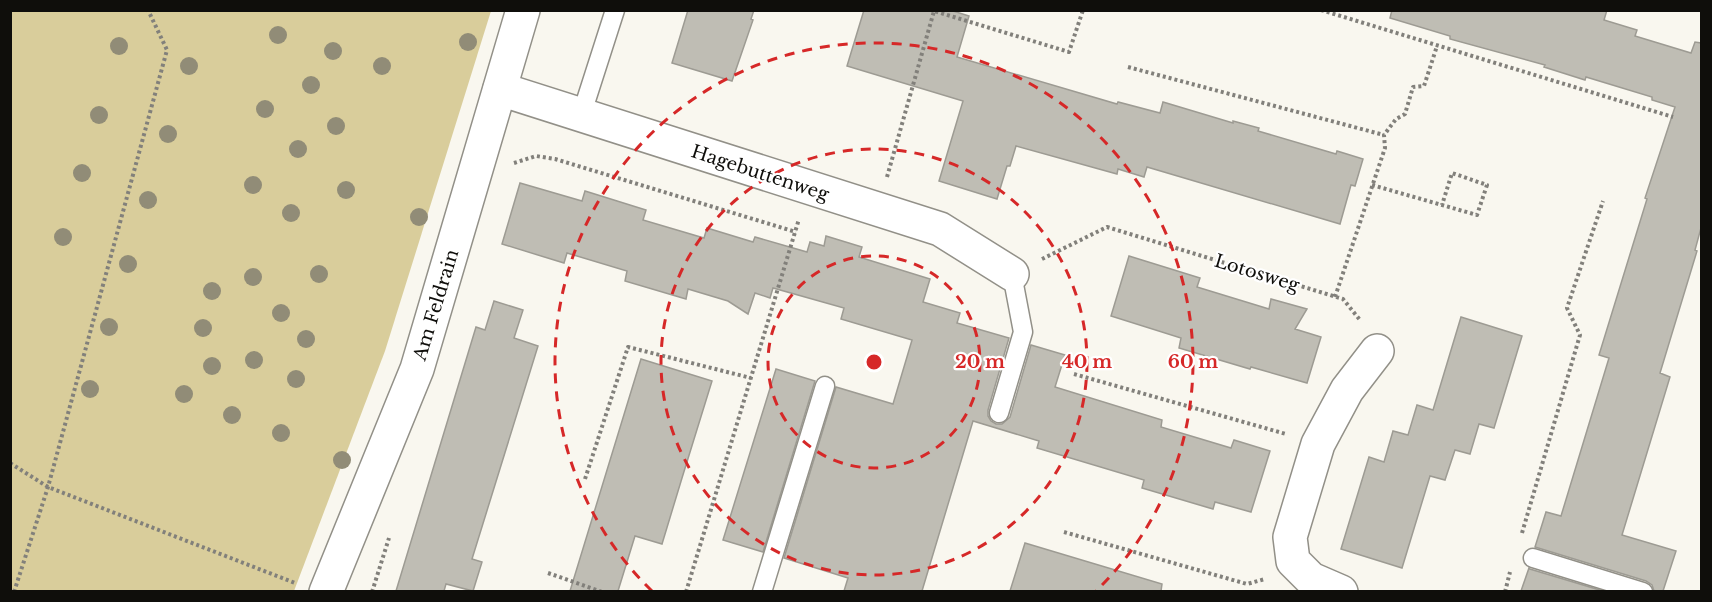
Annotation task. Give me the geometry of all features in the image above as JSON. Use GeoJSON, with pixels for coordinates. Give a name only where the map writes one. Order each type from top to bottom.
{"type":"FeatureCollection","features":[{"type":"Feature","properties":{"kind":"street","name":"Am Feldrain"},"geometry":{"type":"LineString","coordinates":[[311,587],[417,369],[523,10]]}},
{"type":"Feature","properties":{"kind":"street","name":"Hagebuttenweg"},"geometry":{"type":"LineString","coordinates":[[500,89],[808,189],[940,229],[1012,274]]}},
{"type":"Feature","properties":{"kind":"street"},"geometry":{"type":"LineString","coordinates":[[1341,591],[1311,579],[1293,561],[1290,537],[1318,444],[1347,390],[1377,351]]}},
{"type":"Feature","properties":{"kind":"lane"},"geometry":{"type":"LineString","coordinates":[[581,116],[615,10]]}},
{"type":"Feature","properties":{"kind":"lane"},"geometry":{"type":"LineString","coordinates":[[999,413],[1023,332],[1012,274]]}},
{"type":"Feature","properties":{"kind":"lane"},"geometry":{"type":"LineString","coordinates":[[762,591],[825,386]]}},
{"type":"Feature","properties":{"kind":"lane"},"geometry":{"type":"LineString","coordinates":[[1533,558],[1643,591]]}},
{"type":"Feature","properties":{"kind":"path"},"geometry":{"type":"LineString","coordinates":[[877,210],[934,11],[1069,52],[1083,10]]}},
{"type":"Feature","properties":{"kind":"path"},"geometry":{"type":"LineString","coordinates":[[1321,10],[1673,117]]}},
{"type":"Feature","properties":{"kind":"path"},"geometry":{"type":"LineString","coordinates":[[14,591],[48,487],[167,50],[148,11]]}},
{"type":"Feature","properties":{"kind":"path"},"geometry":{"type":"LineString","coordinates":[[1335,297],[1385,148],[1384,135],[1396,119],[1405,114],[1413,87],[1424,86],[1437,46]]}},
{"type":"Feature","properties":{"kind":"path"},"geometry":{"type":"LineString","coordinates":[[1128,67],[1384,135]]}},
{"type":"Feature","properties":{"kind":"path"},"geometry":{"type":"LineString","coordinates":[[506,168],[519,160],[536,156],[555,159],[796,232]]}},
{"type":"Feature","properties":{"kind":"path"},"geometry":{"type":"LineString","coordinates":[[1372,185],[1442,205],[1477,215],[1487,185],[1452,173],[1442,205]]}},
{"type":"Feature","properties":{"kind":"path"},"geometry":{"type":"LineString","coordinates":[[686,591],[808,189]]}},
{"type":"Feature","properties":{"kind":"path"},"geometry":{"type":"LineString","coordinates":[[1519,541],[1580,335],[1567,308],[1603,201]]}},
{"type":"Feature","properties":{"kind":"path","name":"Lotosweg"},"geometry":{"type":"LineString","coordinates":[[1012,274],[1107,227],[1343,299],[1361,322],[1377,351]]}},
{"type":"Feature","properties":{"kind":"path"},"geometry":{"type":"LineString","coordinates":[[585,479],[628,347],[751,378]]}},
{"type":"Feature","properties":{"kind":"path"},"geometry":{"type":"LineString","coordinates":[[1074,374],[1318,444]]}},
{"type":"Feature","properties":{"kind":"path"},"geometry":{"type":"LineString","coordinates":[[10,463],[48,487],[311,587]]}},
{"type":"Feature","properties":{"kind":"path"},"geometry":{"type":"LineString","coordinates":[[1064,532],[1247,584],[1270,578],[1293,561]]}},
{"type":"Feature","properties":{"kind":"path"},"geometry":{"type":"LineString","coordinates":[[1504,591],[1513,562]]}},
{"type":"Feature","properties":{"kind":"path"},"geometry":{"type":"LineString","coordinates":[[548,573],[602,591]]}},
{"type":"Feature","properties":{"kind":"shaded area"},"geometry":{"type":"Polygon","coordinates":[[[10,11],[491,11],[385,351],[294,591],[11,591],[10,11]]]}},
{"type":"Feature","properties":{"kind":"building"},"geometry":{"type":"Polygon","coordinates":[[[688,10],[754,10],[751,19],[753,20],[732,81],[672,63],[688,10]]]}},
{"type":"Feature","properties":{"kind":"building"},"geometry":{"type":"Polygon","coordinates":[[[864,10],[950,10],[969,16],[957,57],[1117,104],[1118,102],[1160,113],[1163,102],[1233,123],[1233,121],[1259,128],[1258,131],[1336,154],[1337,151],[1363,159],[1355,186],[1351,185],[1340,224],[1147,167],[1144,177],[1118,169],[1117,174],[1016,146],[997,199],[939,181],[963,101],[847,66],[864,10]]]}},
{"type":"Feature","properties":{"kind":"building"},"geometry":{"type":"Polygon","coordinates":[[[1392,10],[1607,10],[1604,20],[1637,30],[1635,36],[1691,53],[1695,42],[1701,43],[1701,228],[1695,250],[1697,251],[1660,373],[1670,377],[1622,535],[1676,551],[1663,591],[1654,591],[1652,585],[1646,581],[1535,547],[1546,512],[1561,516],[1609,358],[1599,355],[1647,199],[1645,198],[1675,107],[1652,100],[1652,97],[1586,77],[1585,80],[1544,67],[1545,65],[1450,39],[1450,36],[1390,18],[1392,10]]]}},
{"type":"Feature","properties":{"kind":"building"},"geometry":{"type":"Polygon","coordinates":[[[520,183],[582,201],[585,191],[646,210],[643,220],[704,238],[707,228],[753,242],[755,237],[807,252],[810,242],[824,246],[826,236],[862,247],[859,257],[930,279],[923,302],[960,313],[957,323],[1009,338],[988,410],[991,421],[1002,424],[1010,417],[1031,345],[1065,355],[1055,387],[1162,420],[1161,427],[1231,448],[1234,440],[1270,451],[1251,512],[1215,502],[1213,509],[1142,488],[1144,480],[1037,448],[1039,441],[973,421],[922,591],[844,591],[848,578],[784,558],[836,387],[893,404],[912,340],[841,319],[844,308],[773,288],[770,298],[755,293],[748,314],[728,301],[688,289],[686,299],[625,281],[627,271],[567,253],[564,263],[502,244],[520,183]]]}},
{"type":"Feature","properties":{"kind":"building"},"geometry":{"type":"Polygon","coordinates":[[[1129,256],[1200,278],[1197,287],[1269,309],[1271,299],[1307,309],[1295,329],[1321,337],[1307,383],[1179,348],[1181,338],[1111,316],[1129,256]]]}},
{"type":"Feature","properties":{"kind":"building"},"geometry":{"type":"Polygon","coordinates":[[[494,301],[523,310],[514,338],[538,346],[472,559],[482,562],[473,591],[446,584],[444,591],[396,591],[476,327],[485,330],[494,301]]]}},
{"type":"Feature","properties":{"kind":"building"},"geometry":{"type":"Polygon","coordinates":[[[1461,317],[1522,336],[1494,428],[1479,424],[1470,454],[1455,450],[1445,480],[1430,476],[1402,568],[1341,549],[1369,457],[1384,462],[1393,431],[1408,435],[1417,405],[1433,410],[1461,317]]]}},
{"type":"Feature","properties":{"kind":"building"},"geometry":{"type":"Polygon","coordinates":[[[641,359],[712,381],[662,544],[635,536],[618,591],[570,591],[641,359]]]}},
{"type":"Feature","properties":{"kind":"building"},"geometry":{"type":"Polygon","coordinates":[[[776,369],[815,381],[763,552],[723,540],[776,369]]]}},
{"type":"Feature","properties":{"kind":"building"},"geometry":{"type":"Polygon","coordinates":[[[1025,543],[1162,584],[1161,591],[1010,591],[1025,543]]]}},
{"type":"Feature","properties":{"kind":"building"},"geometry":{"type":"Polygon","coordinates":[[[1530,569],[1603,591],[1521,591],[1530,569]]]}}]}
